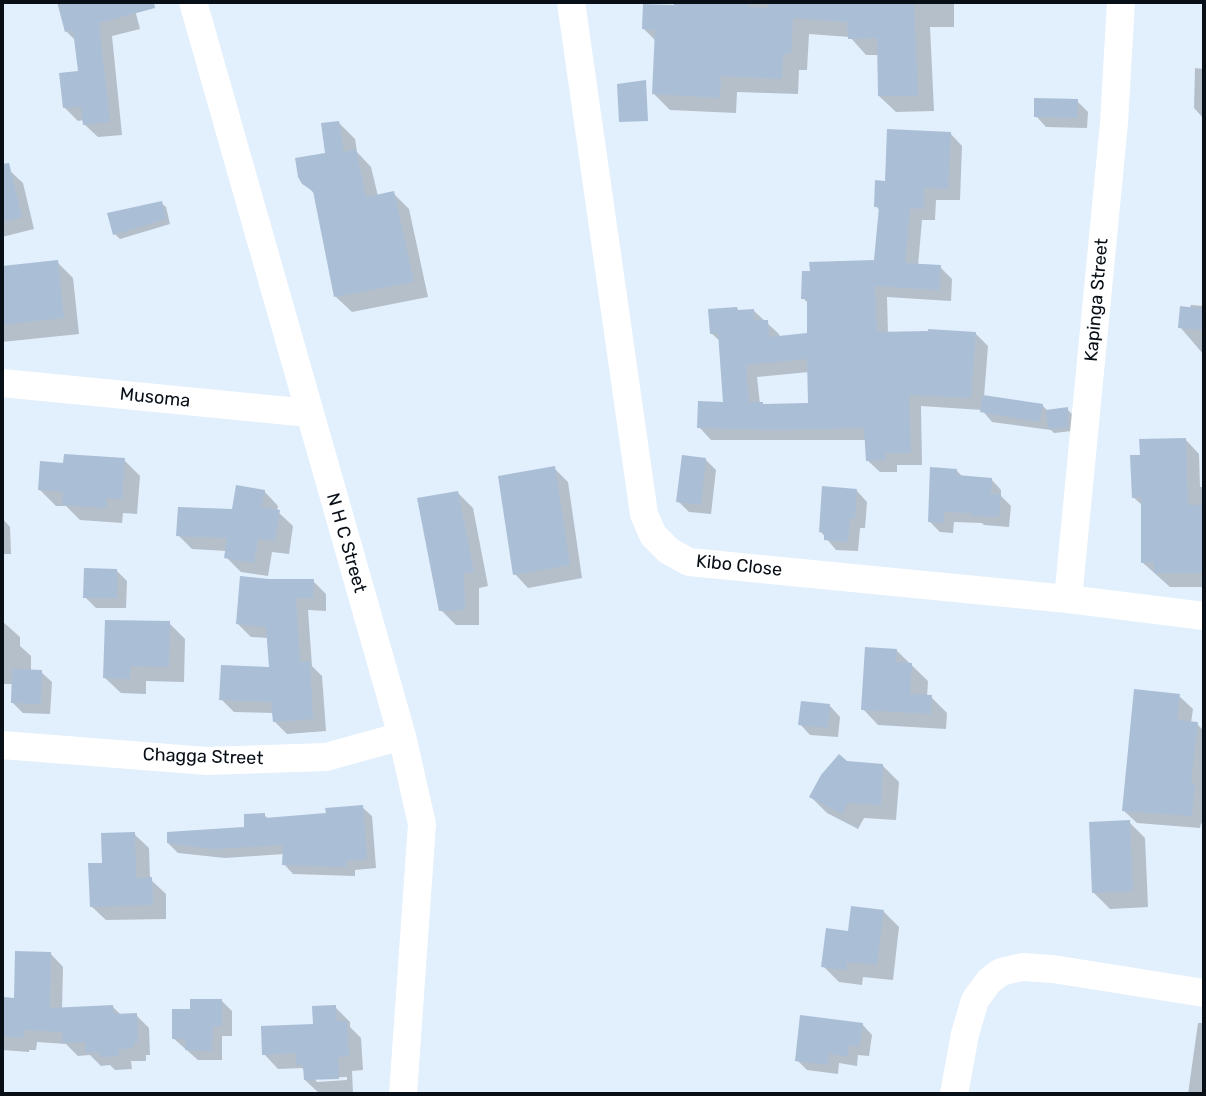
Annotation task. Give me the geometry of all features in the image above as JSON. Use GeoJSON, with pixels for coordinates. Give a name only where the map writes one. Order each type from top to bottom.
{"type":"FeatureCollection","features":[{"type":"Feature","properties":{"kind":"street","name":"N H C Street"},"geometry":{"type":"LineString","coordinates":[[193,2],[402,736],[422,824],[403,1094]]}},
{"type":"Feature","properties":{"kind":"street","name":"Kibo Close"},"geometry":{"type":"LineString","coordinates":[[571,2],[644,514],[653,535],[668,551],[689,562],[1068,599],[1204,616]]}},
{"type":"Feature","properties":{"kind":"street","name":"Kapinga Street"},"geometry":{"type":"LineString","coordinates":[[1068,599],[1114,123],[1121,2]]}},
{"type":"Feature","properties":{"kind":"street","name":"Musoma"},"geometry":{"type":"LineString","coordinates":[[2,383],[309,413]]}},
{"type":"Feature","properties":{"kind":"street","name":"Chagga Street"},"geometry":{"type":"LineString","coordinates":[[2,745],[207,761],[326,757],[402,736]]}},
{"type":"Feature","properties":{"kind":"street"},"geometry":{"type":"LineString","coordinates":[[954,1094],[965,1034],[975,1000],[989,981],[1001,972],[1022,967],[1053,969],[1204,993]]}},
{"type":"Feature","properties":{"kind":"building"},"geometry":{"type":"Polygon","coordinates":[[[57,2],[154,2],[155,8],[99,23],[110,122],[83,125],[81,107],[63,108],[59,73],[78,71],[73,30],[65,32],[57,2]]]}},
{"type":"Feature","properties":{"kind":"building"},"geometry":{"type":"Polygon","coordinates":[[[674,2],[749,2],[749,7],[768,8],[768,2],[914,2],[918,96],[878,96],[877,38],[848,39],[847,22],[793,18],[791,54],[783,54],[782,79],[721,76],[720,98],[652,94],[655,30],[642,29],[643,4],[674,5],[674,2]]]}},
{"type":"Feature","properties":{"kind":"building"},"geometry":{"type":"Polygon","coordinates":[[[646,80],[648,121],[619,122],[617,84],[646,80]]]}},
{"type":"Feature","properties":{"kind":"building"},"geometry":{"type":"Polygon","coordinates":[[[1034,98],[1078,99],[1077,118],[1034,117],[1034,98]]]}},
{"type":"Feature","properties":{"kind":"building"},"geometry":{"type":"Polygon","coordinates":[[[339,121],[344,152],[356,149],[366,197],[394,191],[414,282],[334,297],[313,191],[302,184],[298,177],[295,158],[325,153],[321,123],[339,121]]]}},
{"type":"Feature","properties":{"kind":"building"},"geometry":{"type":"Polygon","coordinates":[[[887,129],[951,132],[948,189],[924,188],[924,209],[910,208],[905,263],[941,265],[939,290],[875,286],[877,332],[928,329],[976,332],[971,398],[909,395],[911,453],[885,453],[886,460],[866,461],[864,428],[697,428],[698,401],[723,402],[718,333],[710,334],[708,309],[754,309],[754,320],[768,320],[769,337],[807,333],[807,299],[801,299],[802,271],[810,271],[809,262],[874,260],[879,207],[874,207],[875,180],[885,181],[887,129]],[[807,359],[746,365],[749,402],[808,403],[807,359]]]}},
{"type":"Feature","properties":{"kind":"building"},"geometry":{"type":"Polygon","coordinates":[[[9,163],[22,217],[2,222],[2,164],[9,163]]]}},
{"type":"Feature","properties":{"kind":"building"},"geometry":{"type":"Polygon","coordinates":[[[162,201],[166,219],[113,235],[107,213],[162,201]]]}},
{"type":"Feature","properties":{"kind":"building"},"geometry":{"type":"Polygon","coordinates":[[[58,260],[64,318],[2,325],[2,266],[58,260]]]}},
{"type":"Feature","properties":{"kind":"building"},"geometry":{"type":"Polygon","coordinates":[[[1180,306],[1204,309],[1204,330],[1178,328],[1180,306]]]}},
{"type":"Feature","properties":{"kind":"building"},"geometry":{"type":"Polygon","coordinates":[[[983,395],[1043,404],[1040,422],[980,412],[983,395]]]}},
{"type":"Feature","properties":{"kind":"building"},"geometry":{"type":"Polygon","coordinates":[[[1068,407],[1068,427],[1048,429],[1046,410],[1068,407]]]}},
{"type":"Feature","properties":{"kind":"building"},"geometry":{"type":"Polygon","coordinates":[[[1186,438],[1188,505],[1204,505],[1204,573],[1154,573],[1154,562],[1141,563],[1141,497],[1132,498],[1130,455],[1140,455],[1139,439],[1186,438]]]}},
{"type":"Feature","properties":{"kind":"building"},"geometry":{"type":"Polygon","coordinates":[[[64,454],[125,458],[122,499],[107,498],[107,508],[62,505],[63,492],[38,490],[40,461],[63,463],[64,454]]]}},
{"type":"Feature","properties":{"kind":"building"},"geometry":{"type":"Polygon","coordinates":[[[682,455],[706,458],[701,505],[676,502],[682,455]]]}},
{"type":"Feature","properties":{"kind":"building"},"geometry":{"type":"Polygon","coordinates":[[[555,466],[570,565],[513,575],[498,476],[555,466]]]}},
{"type":"Feature","properties":{"kind":"building"},"geometry":{"type":"Polygon","coordinates":[[[930,467],[957,469],[957,475],[992,478],[991,494],[1001,494],[999,517],[944,512],[943,523],[928,522],[930,467]]]}},
{"type":"Feature","properties":{"kind":"building"},"geometry":{"type":"Polygon","coordinates":[[[236,485],[265,490],[262,507],[280,510],[275,541],[258,539],[254,563],[224,558],[227,538],[176,536],[178,507],[232,509],[236,485]]]}},
{"type":"Feature","properties":{"kind":"building"},"geometry":{"type":"Polygon","coordinates":[[[822,486],[857,489],[855,519],[850,518],[848,542],[824,540],[824,533],[819,532],[822,486]]]}},
{"type":"Feature","properties":{"kind":"building"},"geometry":{"type":"Polygon","coordinates":[[[458,491],[474,572],[464,573],[465,610],[439,611],[417,498],[458,491]]]}},
{"type":"Feature","properties":{"kind":"building"},"geometry":{"type":"Polygon","coordinates":[[[84,568],[117,569],[117,598],[83,598],[84,568]]]}},
{"type":"Feature","properties":{"kind":"building"},"geometry":{"type":"Polygon","coordinates":[[[240,576],[314,579],[313,598],[296,598],[300,662],[310,661],[313,719],[273,722],[271,702],[219,700],[221,665],[269,667],[266,627],[236,624],[240,576]]]}},
{"type":"Feature","properties":{"kind":"building"},"geometry":{"type":"Polygon","coordinates":[[[105,620],[170,621],[169,667],[131,666],[130,679],[103,678],[105,620]]]}},
{"type":"Feature","properties":{"kind":"building"},"geometry":{"type":"Polygon","coordinates":[[[865,647],[897,649],[896,662],[912,663],[910,694],[932,695],[931,714],[861,710],[865,647]]]}},
{"type":"Feature","properties":{"kind":"building"},"geometry":{"type":"Polygon","coordinates":[[[12,669],[42,670],[41,704],[11,703],[12,669]]]}},
{"type":"Feature","properties":{"kind":"building"},"geometry":{"type":"Polygon","coordinates":[[[1134,689],[1180,694],[1177,720],[1198,722],[1191,783],[1195,783],[1192,816],[1122,811],[1134,689]]]}},
{"type":"Feature","properties":{"kind":"building"},"geometry":{"type":"Polygon","coordinates":[[[801,701],[830,704],[828,728],[798,725],[801,701]]]}},
{"type":"Feature","properties":{"kind":"building"},"geometry":{"type":"Polygon","coordinates":[[[839,754],[847,761],[883,764],[881,805],[848,803],[842,814],[809,797],[821,775],[839,754]]]}},
{"type":"Feature","properties":{"kind":"building"},"geometry":{"type":"Polygon","coordinates":[[[363,805],[367,859],[346,861],[346,867],[282,865],[283,845],[214,849],[167,843],[167,832],[244,827],[244,814],[265,813],[265,818],[326,813],[325,808],[363,805]]]}},
{"type":"Feature","properties":{"kind":"building"},"geometry":{"type":"Polygon","coordinates":[[[1130,820],[1133,891],[1092,893],[1089,822],[1130,820]]]}},
{"type":"Feature","properties":{"kind":"building"},"geometry":{"type":"Polygon","coordinates":[[[135,832],[136,878],[152,877],[153,905],[90,907],[88,863],[102,863],[101,833],[135,832]]]}},
{"type":"Feature","properties":{"kind":"building"},"geometry":{"type":"Polygon","coordinates":[[[851,906],[884,910],[877,965],[847,962],[846,970],[821,967],[826,928],[848,931],[851,906]]]}},
{"type":"Feature","properties":{"kind":"building"},"geometry":{"type":"Polygon","coordinates":[[[15,951],[51,952],[50,1008],[113,1005],[114,1014],[137,1013],[138,1042],[133,1043],[134,1048],[119,1049],[119,1056],[100,1057],[99,1052],[86,1053],[85,1042],[63,1043],[62,1032],[24,1030],[23,1038],[2,1036],[4,997],[14,998],[15,951]]]}},
{"type":"Feature","properties":{"kind":"building"},"geometry":{"type":"Polygon","coordinates":[[[190,999],[222,999],[222,1026],[213,1026],[212,1051],[185,1050],[186,1039],[172,1039],[172,1009],[190,1009],[190,999]]]}},
{"type":"Feature","properties":{"kind":"building"},"geometry":{"type":"Polygon","coordinates":[[[336,1005],[337,1021],[347,1021],[349,1056],[338,1057],[339,1079],[304,1080],[303,1065],[296,1065],[296,1053],[262,1055],[261,1026],[313,1024],[312,1006],[336,1005]]]}},
{"type":"Feature","properties":{"kind":"building"},"geometry":{"type":"Polygon","coordinates":[[[800,1015],[863,1023],[859,1047],[849,1045],[848,1056],[829,1054],[828,1065],[795,1061],[800,1015]]]}}]}
